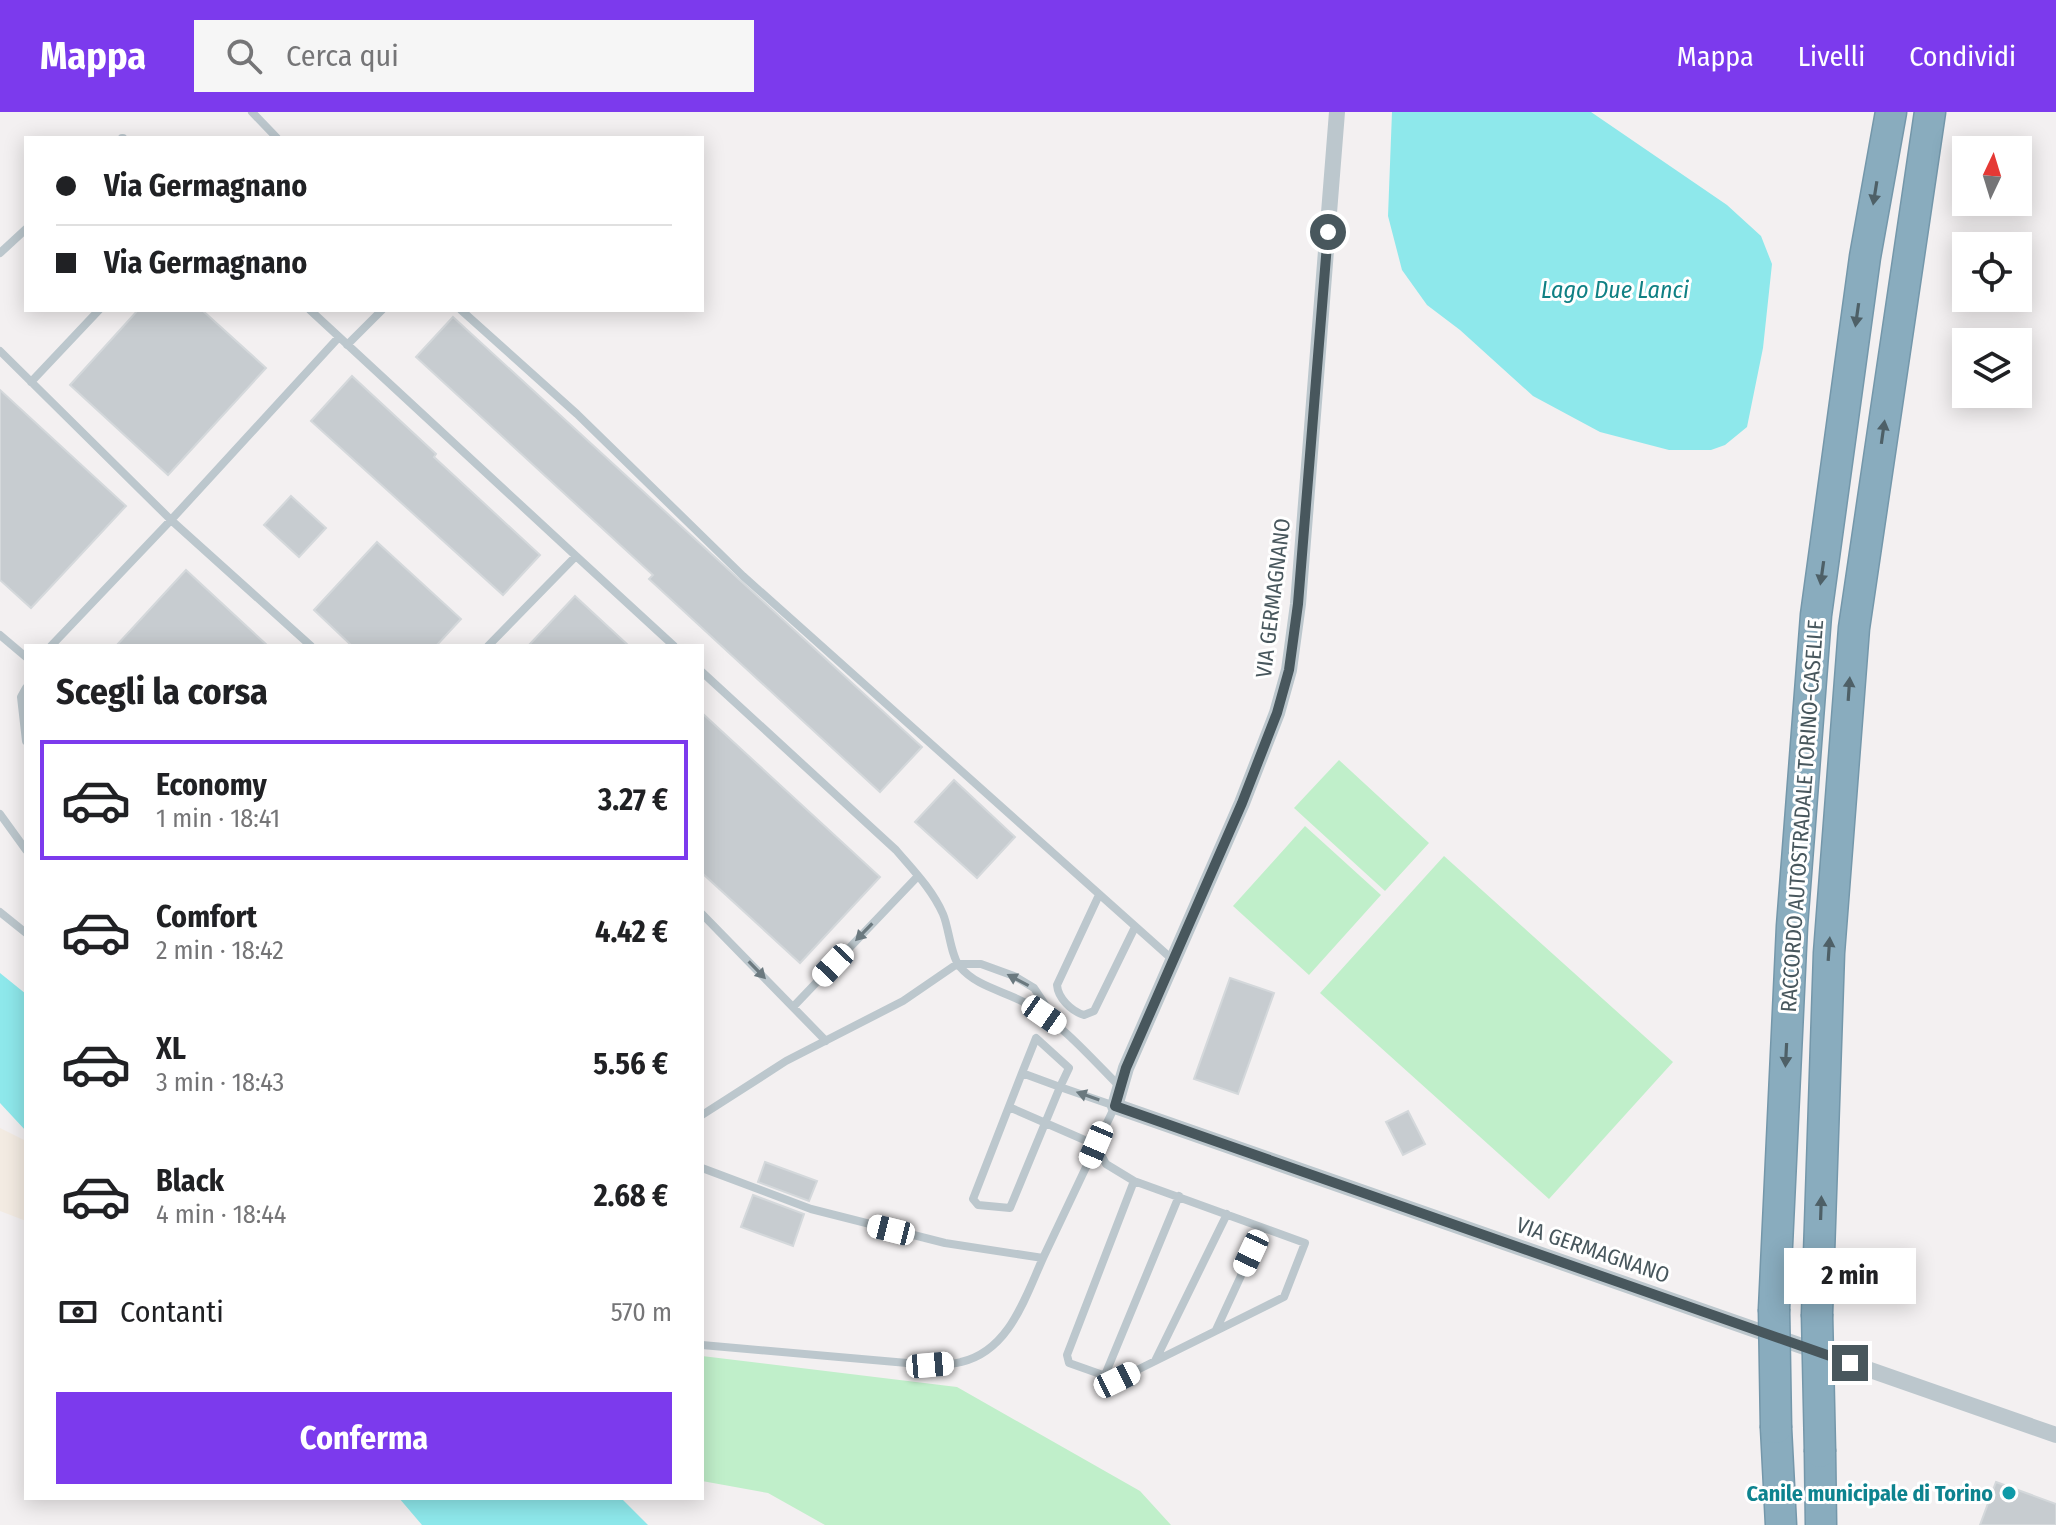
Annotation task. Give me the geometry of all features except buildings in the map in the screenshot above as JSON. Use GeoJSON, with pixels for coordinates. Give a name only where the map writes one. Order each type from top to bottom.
{"type":"FeatureCollection","features":[{"type":"Feature","properties":{"kind":"highway","name":"RACCORDO AUTOSTRADALE TORINO-CASELLE"},"geometry":{"type":"LineString","coordinates":[[1781,1525],[1774,1309],[1792,926],[1816,615],[1868,238],[1891,112]]}},
{"type":"Feature","properties":{"kind":"highway","name":"RACCORDO AUTOSTRADALE TORINO-CASELLE"},"geometry":{"type":"LineString","coordinates":[[1821,1525],[1817,1314],[1829,953],[1854,628],[1930,112]]}},
{"type":"Feature","properties":{"kind":"street","name":"VIA GERMAGNANO"},"geometry":{"type":"LineString","coordinates":[[1337,112],[1298,604],[1289,670],[1277,713],[1257,764],[1126,1068],[1115,1106],[2056,1435]]}},
{"type":"Feature","properties":{"kind":"lane"},"geometry":{"type":"LineString","coordinates":[[252,112],[275,136]]}},
{"type":"Feature","properties":{"kind":"lane"},"geometry":{"type":"LineString","coordinates":[[0,253],[24,231]]}},
{"type":"Feature","properties":{"kind":"lane"},"geometry":{"type":"LineString","coordinates":[[31,382],[97,312]]}},
{"type":"Feature","properties":{"kind":"lane"},"geometry":{"type":"LineString","coordinates":[[312,312],[672,644]]}},
{"type":"Feature","properties":{"kind":"lane"},"geometry":{"type":"LineString","coordinates":[[347,345],[380,312]]}},
{"type":"Feature","properties":{"kind":"lane"},"geometry":{"type":"LineString","coordinates":[[463,312],[577,414],[743,576],[1174,961]]}},
{"type":"Feature","properties":{"kind":"lane"},"geometry":{"type":"LineString","coordinates":[[53,644],[339,337]]}},
{"type":"Feature","properties":{"kind":"lane"},"geometry":{"type":"LineString","coordinates":[[0,351],[171,520],[309,644]]}},
{"type":"Feature","properties":{"kind":"lane"},"geometry":{"type":"LineString","coordinates":[[490,644],[576,556]]}},
{"type":"Feature","properties":{"kind":"lane"},"geometry":{"type":"LineString","coordinates":[[0,635],[24,655]]}},
{"type":"Feature","properties":{"kind":"lane"},"geometry":{"type":"LineString","coordinates":[[704,674],[896,850],[943,914],[957,964],[975,981],[1028,1004],[1060,1027],[1122,1089]]}},
{"type":"Feature","properties":{"kind":"lane"},"geometry":{"type":"LineString","coordinates":[[24,692],[21,697],[24,723]]}},
{"type":"Feature","properties":{"kind":"lane"},"geometry":{"type":"LineString","coordinates":[[0,814],[24,847]]}},
{"type":"Feature","properties":{"kind":"lane"},"geometry":{"type":"LineString","coordinates":[[793,1007],[918,876]]}},
{"type":"Feature","properties":{"kind":"lane"},"geometry":{"type":"LineString","coordinates":[[1099,895],[1057,985],[1060,995],[1077,1013],[1084,1015],[1094,1011],[1135,927]]}},
{"type":"Feature","properties":{"kind":"lane"},"geometry":{"type":"LineString","coordinates":[[0,912],[24,931]]}},
{"type":"Feature","properties":{"kind":"lane"},"geometry":{"type":"LineString","coordinates":[[704,916],[826,1041]]}},
{"type":"Feature","properties":{"kind":"lane"},"geometry":{"type":"LineString","coordinates":[[704,1114],[786,1061],[903,1001],[957,964],[981,964],[1014,976],[1034,988],[1060,1027]]}},
{"type":"Feature","properties":{"kind":"lane"},"geometry":{"type":"LineString","coordinates":[[1036,1038],[1069,1068],[1060,1087],[1010,1208],[978,1205],[973,1199],[1036,1038]]}},
{"type":"Feature","properties":{"kind":"lane"},"geometry":{"type":"LineString","coordinates":[[1022,1073],[1115,1106]]}},
{"type":"Feature","properties":{"kind":"lane"},"geometry":{"type":"LineString","coordinates":[[704,1105],[713,1107]]}},
{"type":"Feature","properties":{"kind":"lane","name":"VIA GERMAGNANO"},"geometry":{"type":"LineString","coordinates":[[704,1345],[930,1365],[962,1362],[994,1347],[1016,1317],[1115,1106]]}},
{"type":"Feature","properties":{"kind":"lane"},"geometry":{"type":"LineString","coordinates":[[1009,1107],[1096,1145],[1106,1164],[1134,1181],[1305,1243],[1284,1297],[1117,1380],[1069,1363],[1067,1355],[1134,1181]]}},
{"type":"Feature","properties":{"kind":"lane"},"geometry":{"type":"LineString","coordinates":[[704,1169],[811,1209],[945,1243],[1043,1258]]}},
{"type":"Feature","properties":{"kind":"lane"},"geometry":{"type":"LineString","coordinates":[[1105,1375],[1179,1196]]}},
{"type":"Feature","properties":{"kind":"lane"},"geometry":{"type":"LineString","coordinates":[[1155,1361],[1227,1214]]}},
{"type":"Feature","properties":{"kind":"lane"},"geometry":{"type":"LineString","coordinates":[[1216,1330],[1263,1228]]}},
{"type":"Feature","properties":{"kind":"green space"},"geometry":{"type":"Polygon","coordinates":[[[1339,760],[1429,843],[1385,891],[1294,808],[1339,760]]]}},
{"type":"Feature","properties":{"kind":"green space"},"geometry":{"type":"Polygon","coordinates":[[[1305,826],[1381,895],[1309,975],[1233,906],[1305,826]]]}},
{"type":"Feature","properties":{"kind":"green space"},"geometry":{"type":"Polygon","coordinates":[[[1444,856],[1673,1062],[1549,1199],[1320,993],[1444,856]]]}},
{"type":"Feature","properties":{"kind":"green space"},"geometry":{"type":"Polygon","coordinates":[[[704,1356],[957,1387],[1140,1491],[1171,1525],[825,1525],[768,1493],[704,1481],[704,1356]]]}},
{"type":"Feature","properties":{"kind":"sand"},"geometry":{"type":"Polygon","coordinates":[[[0,1128],[24,1140],[24,1220],[0,1211],[0,1128]]]}},
{"type":"Feature","properties":{"kind":"water","name":"Lago Due Lanci"},"geometry":{"type":"Polygon","coordinates":[[[1392,112],[1591,112],[1727,205],[1761,236],[1772,264],[1763,348],[1747,427],[1725,445],[1711,450],[1669,450],[1600,432],[1533,396],[1460,330],[1427,305],[1402,270],[1388,216],[1392,112]]]}},
{"type":"Feature","properties":{"kind":"water"},"geometry":{"type":"Polygon","coordinates":[[[0,973],[24,992],[24,1129],[0,1103],[0,973]]]}},
{"type":"Feature","properties":{"kind":"water"},"geometry":{"type":"Polygon","coordinates":[[[401,1500],[623,1500],[648,1525],[422,1525],[401,1500]]]}},
{"type":"Feature","properties":{"kind":"place","name":"Canile municipale di Torino"},"geometry":{"type":"Point","coordinates":[2009,1493]}},
{"type":"Feature","properties":{"kind":"route"},"geometry":{"type":"LineString","coordinates":[[1328,232],[1298,604],[1289,670],[1277,713],[1242,803],[1126,1068],[1115,1106],[1850,1363]]}}]}
